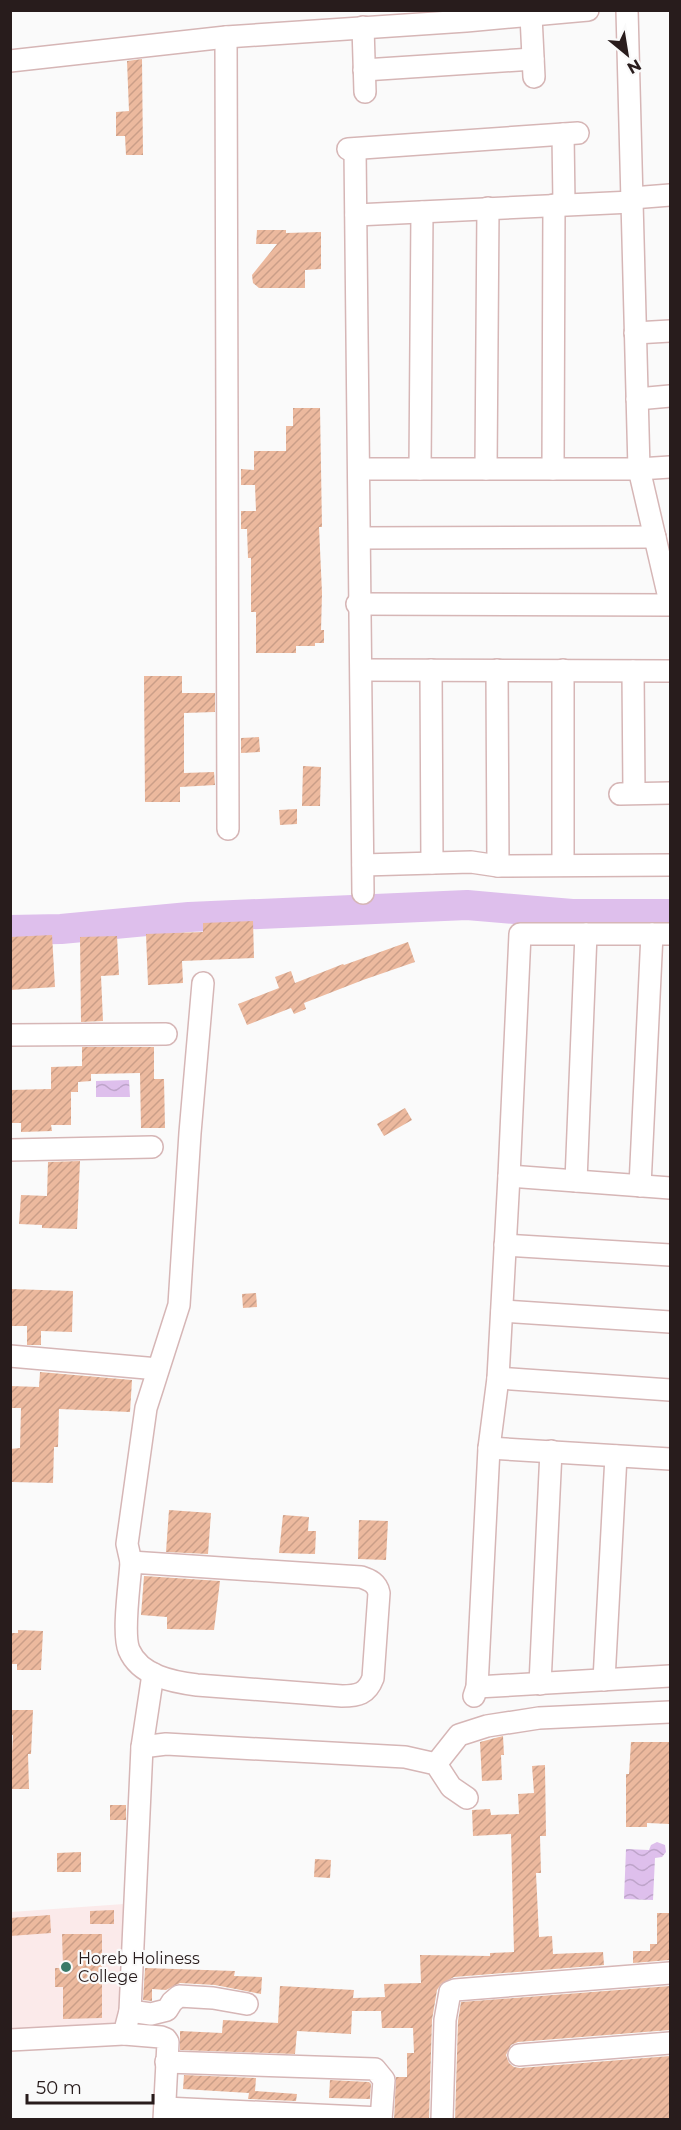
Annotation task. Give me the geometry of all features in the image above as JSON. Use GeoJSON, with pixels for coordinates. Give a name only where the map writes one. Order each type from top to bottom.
{"type":"FeatureCollection","features":[{"type":"Feature","properties":{"kind":"street"},"geometry":{"type":"LineString","coordinates":[[10,61],[359,22],[466,16],[531,16],[588,10]]}},
{"type":"Feature","properties":{"kind":"street"},"geometry":{"type":"LineString","coordinates":[[359,604],[670,604],[660,535],[639,469],[627,10]]}},
{"type":"Feature","properties":{"kind":"street"},"geometry":{"type":"LineString","coordinates":[[364,69],[533,68],[531,16]]}},
{"type":"Feature","properties":{"kind":"street"},"geometry":{"type":"LineString","coordinates":[[359,22],[365,92]]}},
{"type":"Feature","properties":{"kind":"street"},"geometry":{"type":"LineString","coordinates":[[226,38],[228,829]]}},
{"type":"Feature","properties":{"kind":"street"},"geometry":{"type":"LineString","coordinates":[[363,893],[356,215],[351,149],[571,134],[559,205],[553,469]]}},
{"type":"Feature","properties":{"kind":"street"},"geometry":{"type":"LineString","coordinates":[[356,215],[559,205],[670,195]]}},
{"type":"Feature","properties":{"kind":"street"},"geometry":{"type":"LineString","coordinates":[[486,469],[488,208]]}},
{"type":"Feature","properties":{"kind":"street"},"geometry":{"type":"LineString","coordinates":[[420,469],[422,212]]}},
{"type":"Feature","properties":{"kind":"street"},"geometry":{"type":"LineString","coordinates":[[635,333],[670,331]]}},
{"type":"Feature","properties":{"kind":"street"},"geometry":{"type":"LineString","coordinates":[[637,399],[670,396]]}},
{"type":"Feature","properties":{"kind":"street"},"geometry":{"type":"LineString","coordinates":[[359,470],[670,467]]}},
{"type":"Feature","properties":{"kind":"street"},"geometry":{"type":"LineString","coordinates":[[360,538],[660,535]]}},
{"type":"Feature","properties":{"kind":"street"},"geometry":{"type":"LineString","coordinates":[[362,670],[670,671]]}},
{"type":"Feature","properties":{"kind":"street"},"geometry":{"type":"LineString","coordinates":[[431,670],[432,863]]}},
{"type":"Feature","properties":{"kind":"street"},"geometry":{"type":"LineString","coordinates":[[497,670],[498,866]]}},
{"type":"Feature","properties":{"kind":"street"},"geometry":{"type":"LineString","coordinates":[[563,670],[563,865]]}},
{"type":"Feature","properties":{"kind":"street"},"geometry":{"type":"LineString","coordinates":[[633,671],[627,794],[670,793]]}},
{"type":"Feature","properties":{"kind":"street"},"geometry":{"type":"LineString","coordinates":[[363,866],[471,862],[498,866],[670,865]]}},
{"type":"Feature","properties":{"kind":"street"},"geometry":{"type":"LineString","coordinates":[[640,1186],[661,934],[520,934],[506,1245],[498,1378],[489,1448],[476,1691],[540,1684],[670,1676]]}},
{"type":"Feature","properties":{"kind":"street"},"geometry":{"type":"LineString","coordinates":[[576,1181],[586,934]]}},
{"type":"Feature","properties":{"kind":"street"},"geometry":{"type":"LineString","coordinates":[[131,1562],[361,1577],[370,1580],[378,1588],[373,1678],[369,1688],[356,1696],[174,1682],[153,1674],[136,1661],[129,1650],[127,1633],[131,1562],[127,1544],[146,1408],[179,1305],[190,1133],[203,983]]}},
{"type":"Feature","properties":{"kind":"street"},"geometry":{"type":"LineString","coordinates":[[10,1035],[166,1034]]}},
{"type":"Feature","properties":{"kind":"street"},"geometry":{"type":"LineString","coordinates":[[10,1150],[152,1147]]}},
{"type":"Feature","properties":{"kind":"street"},"geometry":{"type":"LineString","coordinates":[[509,1176],[670,1188]]}},
{"type":"Feature","properties":{"kind":"street"},"geometry":{"type":"LineString","coordinates":[[506,1245],[670,1255]]}},
{"type":"Feature","properties":{"kind":"street"},"geometry":{"type":"LineString","coordinates":[[502,1311],[670,1322]]}},
{"type":"Feature","properties":{"kind":"street"},"geometry":{"type":"LineString","coordinates":[[10,1356],[158,1369]]}},
{"type":"Feature","properties":{"kind":"street"},"geometry":{"type":"LineString","coordinates":[[498,1378],[670,1390]]}},
{"type":"Feature","properties":{"kind":"street"},"geometry":{"type":"LineString","coordinates":[[489,1448],[670,1459]]}},
{"type":"Feature","properties":{"kind":"street"},"geometry":{"type":"LineString","coordinates":[[540,1684],[551,1451]]}},
{"type":"Feature","properties":{"kind":"street"},"geometry":{"type":"LineString","coordinates":[[604,1680],[616,1456]]}},
{"type":"Feature","properties":{"kind":"street"},"geometry":{"type":"LineString","coordinates":[[124,2034],[130,2011],[142,1747],[153,1674]]}},
{"type":"Feature","properties":{"kind":"street"},"geometry":{"type":"LineString","coordinates":[[436,1764],[459,1736],[487,1726],[539,1718],[670,1712]]}},
{"type":"Feature","properties":{"kind":"street"},"geometry":{"type":"LineString","coordinates":[[142,1747],[166,1744],[405,1757],[436,1764],[451,1787],[467,1797]]}},
{"type":"Feature","properties":{"kind":"street"},"geometry":{"type":"LineString","coordinates":[[442,2120],[445,2020],[450,1992],[670,1973]]}},
{"type":"Feature","properties":{"kind":"street"},"geometry":{"type":"LineString","coordinates":[[130,2011],[151,2014],[167,2010],[178,1996],[213,1998],[247,2004]]}},
{"type":"Feature","properties":{"kind":"street"},"geometry":{"type":"LineString","coordinates":[[10,2040],[124,2034],[166,2038],[168,2042],[166,2062],[164,2114],[381,2119],[384,2080],[375,2069],[166,2062]]}},
{"type":"Feature","properties":{"kind":"street"},"geometry":{"type":"LineString","coordinates":[[519,2055],[670,2043]]}},
{"type":"Feature","properties":{"kind":"shaded area","name":"Horeb Holiness College"},"geometry":{"type":"Polygon","coordinates":[[[124,1904],[119,2022],[11,2031],[11,1912],[124,1904]]]}},
{"type":"Feature","properties":{"kind":"water"},"geometry":{"type":"Polygon","coordinates":[[[129,1080],[130,1097],[96,1097],[96,1081],[129,1080]]]}},
{"type":"Feature","properties":{"kind":"water"},"geometry":{"type":"Polygon","coordinates":[[[657,1842],[665,1845],[666,1852],[662,1857],[655,1858],[653,1900],[624,1899],[626,1849],[649,1850],[651,1845],[657,1842]]]}},
{"type":"Feature","properties":{"kind":"building"},"geometry":{"type":"Polygon","coordinates":[[[142,59],[143,155],[126,155],[125,136],[116,136],[116,112],[129,111],[127,61],[142,59]]]}},
{"type":"Feature","properties":{"kind":"building"},"geometry":{"type":"Polygon","coordinates":[[[257,230],[286,230],[286,233],[321,232],[321,269],[305,270],[305,288],[259,288],[253,283],[252,275],[277,244],[256,244],[257,230]]]}},
{"type":"Feature","properties":{"kind":"building"},"geometry":{"type":"Polygon","coordinates":[[[293,408],[320,408],[322,527],[319,527],[321,630],[324,630],[324,643],[315,643],[315,646],[296,646],[296,653],[256,653],[256,612],[251,612],[251,558],[248,558],[247,529],[241,529],[241,511],[256,511],[255,485],[241,485],[241,469],[254,470],[254,451],[286,451],[286,426],[293,426],[293,408]]]}},
{"type":"Feature","properties":{"kind":"building"},"geometry":{"type":"Polygon","coordinates":[[[144,676],[182,676],[182,693],[215,693],[215,712],[184,713],[184,773],[214,772],[215,785],[180,787],[180,802],[145,802],[144,676]]]}},
{"type":"Feature","properties":{"kind":"building"},"geometry":{"type":"Polygon","coordinates":[[[259,737],[260,752],[241,753],[241,738],[259,737]]]}},
{"type":"Feature","properties":{"kind":"building"},"geometry":{"type":"Polygon","coordinates":[[[303,766],[321,767],[320,806],[302,806],[303,766]]]}},
{"type":"Feature","properties":{"kind":"building"},"geometry":{"type":"Polygon","coordinates":[[[297,809],[297,824],[280,825],[279,810],[297,809]]]}},
{"type":"Feature","properties":{"kind":"building"},"geometry":{"type":"Polygon","coordinates":[[[253,921],[254,958],[182,961],[183,983],[148,985],[146,934],[203,932],[203,923],[253,921]]]}},
{"type":"Feature","properties":{"kind":"building"},"geometry":{"type":"Polygon","coordinates":[[[52,935],[55,987],[10,990],[10,937],[52,935]]]}},
{"type":"Feature","properties":{"kind":"building"},"geometry":{"type":"Polygon","coordinates":[[[117,936],[119,975],[101,976],[103,1021],[81,1022],[80,937],[117,936]]]}},
{"type":"Feature","properties":{"kind":"building"},"geometry":{"type":"Polygon","coordinates":[[[408,942],[415,962],[304,1003],[306,1009],[294,1014],[291,1008],[247,1025],[238,1004],[279,988],[275,977],[291,971],[295,983],[408,942]]]}},
{"type":"Feature","properties":{"kind":"building"},"geometry":{"type":"Polygon","coordinates":[[[82,1047],[154,1047],[154,1079],[164,1079],[165,1128],[141,1128],[140,1073],[91,1074],[91,1081],[78,1082],[78,1092],[71,1092],[71,1125],[51,1125],[52,1131],[21,1132],[21,1123],[10,1123],[10,1090],[51,1089],[51,1067],[82,1066],[82,1047]]]}},
{"type":"Feature","properties":{"kind":"building"},"geometry":{"type":"Polygon","coordinates":[[[405,1108],[412,1120],[384,1136],[377,1124],[405,1108]]]}},
{"type":"Feature","properties":{"kind":"building"},"geometry":{"type":"Polygon","coordinates":[[[80,1161],[77,1229],[42,1228],[42,1225],[19,1224],[21,1195],[47,1196],[48,1162],[80,1161]]]}},
{"type":"Feature","properties":{"kind":"building"},"geometry":{"type":"Polygon","coordinates":[[[10,1289],[73,1291],[72,1332],[41,1331],[41,1345],[27,1345],[27,1326],[10,1326],[10,1289]]]}},
{"type":"Feature","properties":{"kind":"building"},"geometry":{"type":"Polygon","coordinates":[[[256,1293],[257,1307],[243,1308],[242,1294],[256,1293]]]}},
{"type":"Feature","properties":{"kind":"building"},"geometry":{"type":"Polygon","coordinates":[[[40,1372],[132,1380],[130,1412],[59,1409],[58,1447],[54,1447],[53,1483],[12,1482],[10,1481],[10,1449],[20,1448],[21,1408],[10,1408],[10,1386],[39,1387],[40,1372]]]}},
{"type":"Feature","properties":{"kind":"building"},"geometry":{"type":"Polygon","coordinates":[[[169,1510],[211,1513],[208,1554],[166,1552],[169,1510]]]}},
{"type":"Feature","properties":{"kind":"building"},"geometry":{"type":"Polygon","coordinates":[[[283,1515],[309,1517],[308,1531],[316,1531],[315,1554],[279,1553],[283,1515]]]}},
{"type":"Feature","properties":{"kind":"building"},"geometry":{"type":"Polygon","coordinates":[[[359,1520],[388,1521],[386,1560],[358,1559],[359,1520]]]}},
{"type":"Feature","properties":{"kind":"building"},"geometry":{"type":"Polygon","coordinates":[[[144,1576],[220,1581],[214,1630],[167,1629],[167,1617],[141,1615],[144,1576]]]}},
{"type":"Feature","properties":{"kind":"building"},"geometry":{"type":"Polygon","coordinates":[[[18,1630],[43,1631],[41,1670],[17,1670],[17,1664],[10,1664],[10,1633],[18,1633],[18,1630]]]}},
{"type":"Feature","properties":{"kind":"building"},"geometry":{"type":"Polygon","coordinates":[[[10,1710],[33,1710],[31,1754],[28,1754],[29,1789],[10,1789],[13,1735],[10,1735],[10,1710]]]}},
{"type":"Feature","properties":{"kind":"building"},"geometry":{"type":"Polygon","coordinates":[[[503,1736],[502,1780],[482,1781],[480,1742],[503,1736]]]}},
{"type":"Feature","properties":{"kind":"building"},"geometry":{"type":"Polygon","coordinates":[[[631,1742],[670,1742],[670,1824],[647,1823],[647,1827],[626,1827],[626,1774],[629,1774],[631,1742]]]}},
{"type":"Feature","properties":{"kind":"building"},"geometry":{"type":"Polygon","coordinates":[[[545,1765],[546,1836],[540,1836],[541,1873],[536,1873],[539,1937],[552,1936],[553,1954],[603,1952],[604,1965],[454,1977],[441,1984],[437,1990],[432,2020],[429,2120],[394,2120],[396,2077],[407,2077],[407,2053],[414,2053],[413,2028],[382,2028],[381,2011],[352,2011],[351,2034],[297,2031],[295,2054],[180,2050],[180,2031],[222,2033],[223,2020],[278,2023],[280,1986],[354,1990],[353,1998],[385,1997],[384,1984],[421,1983],[420,1955],[490,1956],[490,1953],[514,1952],[511,1834],[473,1836],[472,1810],[490,1809],[491,1815],[519,1814],[518,1794],[534,1793],[532,1766],[545,1765]]]}},
{"type":"Feature","properties":{"kind":"building"},"geometry":{"type":"Polygon","coordinates":[[[110,1805],[126,1805],[126,1820],[110,1820],[110,1805]]]}},
{"type":"Feature","properties":{"kind":"building"},"geometry":{"type":"Polygon","coordinates":[[[81,1852],[81,1872],[57,1872],[57,1853],[81,1852]]]}},
{"type":"Feature","properties":{"kind":"building"},"geometry":{"type":"Polygon","coordinates":[[[315,1859],[331,1860],[330,1878],[314,1877],[315,1859]]]}},
{"type":"Feature","properties":{"kind":"building"},"geometry":{"type":"Polygon","coordinates":[[[114,1910],[114,1924],[90,1924],[90,1911],[114,1910]]]}},
{"type":"Feature","properties":{"kind":"building"},"geometry":{"type":"Polygon","coordinates":[[[657,1913],[670,1913],[670,1960],[633,1963],[633,1951],[650,1951],[650,1944],[657,1944],[657,1913]]]}},
{"type":"Feature","properties":{"kind":"building"},"geometry":{"type":"Polygon","coordinates":[[[50,1915],[51,1933],[10,1936],[10,1918],[50,1915]]]}},
{"type":"Feature","properties":{"kind":"building"},"geometry":{"type":"Polygon","coordinates":[[[62,1934],[102,1934],[102,2018],[63,2019],[63,1987],[55,1987],[55,1968],[63,1968],[62,1934]]]}},
{"type":"Feature","properties":{"kind":"building"},"geometry":{"type":"Polygon","coordinates":[[[145,1968],[235,1971],[234,1976],[262,1977],[261,1994],[215,1985],[180,1983],[166,1990],[152,1989],[152,2001],[143,2000],[145,1968]]]}},
{"type":"Feature","properties":{"kind":"building"},"geometry":{"type":"Polygon","coordinates":[[[670,1986],[670,2030],[518,2042],[511,2045],[506,2055],[509,2063],[520,2068],[670,2056],[670,2118],[455,2120],[458,2021],[461,2002],[670,1986]]]}},
{"type":"Feature","properties":{"kind":"building"},"geometry":{"type":"Polygon","coordinates":[[[184,2075],[256,2078],[255,2091],[297,2094],[296,2101],[248,2099],[249,2093],[183,2089],[184,2075]]]}},
{"type":"Feature","properties":{"kind":"building"},"geometry":{"type":"Polygon","coordinates":[[[330,2080],[369,2082],[371,2084],[370,2099],[329,2098],[330,2080]]]}},
{"type":"Feature","properties":{"kind":"waterway"},"geometry":{"type":"LineString","coordinates":[[10,930],[61,929],[189,917],[467,905],[572,914],[670,914]]}},
{"type":"Feature","properties":{"kind":"place","name":"Horeb Holiness College"},"geometry":{"type":"Point","coordinates":[66,1967]}}]}
